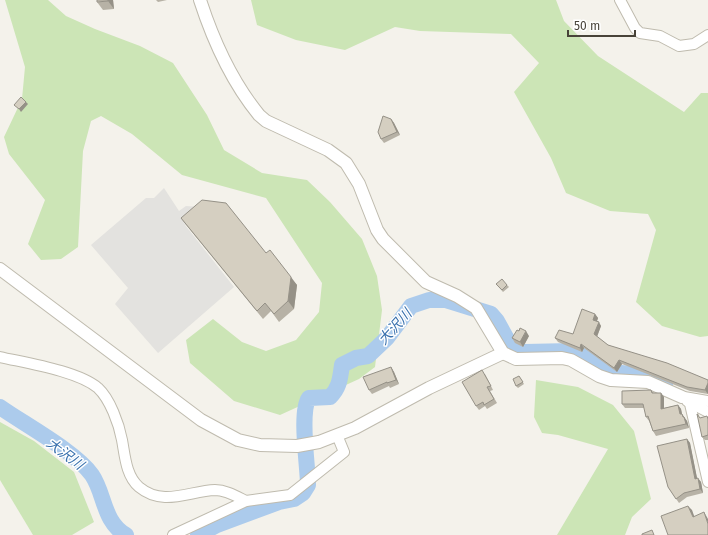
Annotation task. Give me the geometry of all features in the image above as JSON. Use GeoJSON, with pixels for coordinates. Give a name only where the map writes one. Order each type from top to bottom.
{"type":"FeatureCollection","features":[{"type":"Feature","properties":{"kind":"street"},"geometry":{"type":"LineString","coordinates":[[200,0],[208,25],[224,59],[259,115],[266,121],[328,150],[346,163],[359,184],[377,230],[383,239],[426,282],[476,308],[503,353],[516,358],[562,358],[572,360],[599,376],[611,380],[648,382],[708,412]]}},
{"type":"Feature","properties":{"kind":"street"},"geometry":{"type":"LineString","coordinates":[[620,0],[635,28],[640,33],[660,36],[679,46],[694,44],[708,35]]}},
{"type":"Feature","properties":{"kind":"street"},"geometry":{"type":"LineString","coordinates":[[0,269],[200,420],[238,440],[260,445],[278,446],[319,442],[337,436],[355,428],[429,388],[503,353]]}},
{"type":"Feature","properties":{"kind":"street"},"geometry":{"type":"LineString","coordinates":[[0,357],[74,376],[98,388],[116,416],[126,464],[131,477],[139,487],[150,494],[165,498],[217,490],[228,492],[246,501]]}},
{"type":"Feature","properties":{"kind":"street"},"geometry":{"type":"LineString","coordinates":[[686,400],[708,402]]}},
{"type":"Feature","properties":{"kind":"street"},"geometry":{"type":"LineString","coordinates":[[686,400],[708,482]]}},
{"type":"Feature","properties":{"kind":"street"},"geometry":{"type":"LineString","coordinates":[[173,535],[246,501],[290,495],[315,473],[344,452],[337,436]]}},
{"type":"Feature","properties":{"kind":"green space"},"geometry":{"type":"Polygon","coordinates":[[[5,0],[48,0],[66,16],[140,46],[173,63],[207,115],[224,150],[262,173],[307,180],[330,202],[362,239],[377,276],[382,310],[375,367],[359,379],[280,415],[234,401],[190,363],[186,340],[213,319],[242,342],[266,351],[296,340],[319,312],[322,283],[266,198],[182,175],[132,134],[101,116],[91,121],[83,151],[78,247],[61,259],[41,260],[28,244],[45,200],[9,154],[4,137],[22,99],[25,67],[5,0]]]}},
{"type":"Feature","properties":{"kind":"green space"},"geometry":{"type":"Polygon","coordinates":[[[251,0],[556,0],[564,21],[598,56],[684,112],[701,93],[708,93],[708,336],[700,337],[662,326],[636,302],[656,230],[648,214],[610,211],[566,193],[551,158],[514,92],[539,63],[511,34],[420,31],[395,27],[345,50],[296,40],[257,25],[251,0]]]}},
{"type":"Feature","properties":{"kind":"green space"},"geometry":{"type":"Polygon","coordinates":[[[536,380],[578,387],[613,405],[634,431],[651,499],[632,517],[625,535],[557,535],[608,449],[558,435],[542,433],[534,417],[536,380]]]}},
{"type":"Feature","properties":{"kind":"green space"},"geometry":{"type":"Polygon","coordinates":[[[0,422],[34,441],[74,472],[94,522],[72,535],[33,535],[0,480],[0,422]]]}},
{"type":"Feature","properties":{"kind":"shaded area"},"geometry":{"type":"Polygon","coordinates":[[[164,188],[179,211],[186,206],[200,207],[202,211],[185,225],[234,287],[158,353],[115,304],[128,288],[91,245],[146,198],[154,198],[164,188]]]}},
{"type":"Feature","properties":{"kind":"building"},"geometry":{"type":"Polygon","coordinates":[[[97,0],[108,0],[108,1],[97,2],[97,0]]]}},
{"type":"Feature","properties":{"kind":"building"},"geometry":{"type":"Polygon","coordinates":[[[21,97],[26,102],[19,109],[14,105],[21,97]]]}},
{"type":"Feature","properties":{"kind":"building"},"geometry":{"type":"Polygon","coordinates":[[[383,116],[391,119],[397,132],[381,139],[378,132],[383,116]]]}},
{"type":"Feature","properties":{"kind":"building"},"geometry":{"type":"Polygon","coordinates":[[[202,200],[226,203],[266,253],[270,250],[291,277],[288,301],[274,314],[265,303],[257,311],[181,218],[202,200]]]}},
{"type":"Feature","properties":{"kind":"building"},"geometry":{"type":"Polygon","coordinates":[[[502,279],[507,285],[502,290],[496,284],[502,279]]]}},
{"type":"Feature","properties":{"kind":"building"},"geometry":{"type":"Polygon","coordinates":[[[582,309],[595,314],[593,320],[599,322],[594,334],[608,345],[667,363],[708,380],[705,390],[687,387],[619,360],[614,368],[581,344],[580,348],[555,338],[559,330],[573,334],[582,309]]]}},
{"type":"Feature","properties":{"kind":"building"},"geometry":{"type":"Polygon","coordinates":[[[520,328],[526,331],[520,342],[512,338],[520,328]]]}},
{"type":"Feature","properties":{"kind":"building"},"geometry":{"type":"Polygon","coordinates":[[[391,367],[396,380],[387,382],[369,390],[363,377],[391,367]]]}},
{"type":"Feature","properties":{"kind":"building"},"geometry":{"type":"Polygon","coordinates":[[[482,370],[491,386],[487,387],[494,399],[484,405],[483,402],[476,406],[462,382],[482,370]]]}},
{"type":"Feature","properties":{"kind":"building"},"geometry":{"type":"Polygon","coordinates":[[[519,376],[523,382],[516,386],[513,379],[519,376]]]}},
{"type":"Feature","properties":{"kind":"building"},"geometry":{"type":"Polygon","coordinates":[[[651,390],[652,393],[661,393],[661,409],[678,405],[680,414],[684,417],[686,424],[653,431],[648,416],[646,417],[643,404],[622,404],[622,391],[651,390]]]}},
{"type":"Feature","properties":{"kind":"building"},"geometry":{"type":"Polygon","coordinates":[[[697,414],[700,418],[707,416],[708,435],[702,437],[697,414]]]}},
{"type":"Feature","properties":{"kind":"building"},"geometry":{"type":"Polygon","coordinates":[[[687,439],[695,479],[698,478],[700,489],[684,493],[676,499],[668,487],[657,446],[687,439]]]}},
{"type":"Feature","properties":{"kind":"building"},"geometry":{"type":"Polygon","coordinates":[[[688,506],[693,517],[704,512],[708,524],[708,535],[668,535],[661,516],[688,506]]]}},
{"type":"Feature","properties":{"kind":"building"},"geometry":{"type":"Polygon","coordinates":[[[652,530],[654,535],[642,535],[642,534],[652,530]]]}},
{"type":"Feature","properties":{"kind":"waterway","name":"大沢川"},"geometry":{"type":"LineString","coordinates":[[198,535],[217,525],[279,502],[294,499],[303,493],[308,485],[304,427],[306,405],[309,398],[330,397],[338,386],[342,365],[356,358],[368,356],[387,338],[411,306],[429,300],[446,300],[491,314],[497,321],[513,350],[525,352],[572,351],[582,354],[598,367],[610,372],[643,375],[665,385]]}},
{"type":"Feature","properties":{"kind":"waterway","name":"大沢川"},"geometry":{"type":"LineString","coordinates":[[0,407],[62,448],[84,466],[96,482],[105,507],[113,523],[126,535]]}}]}
